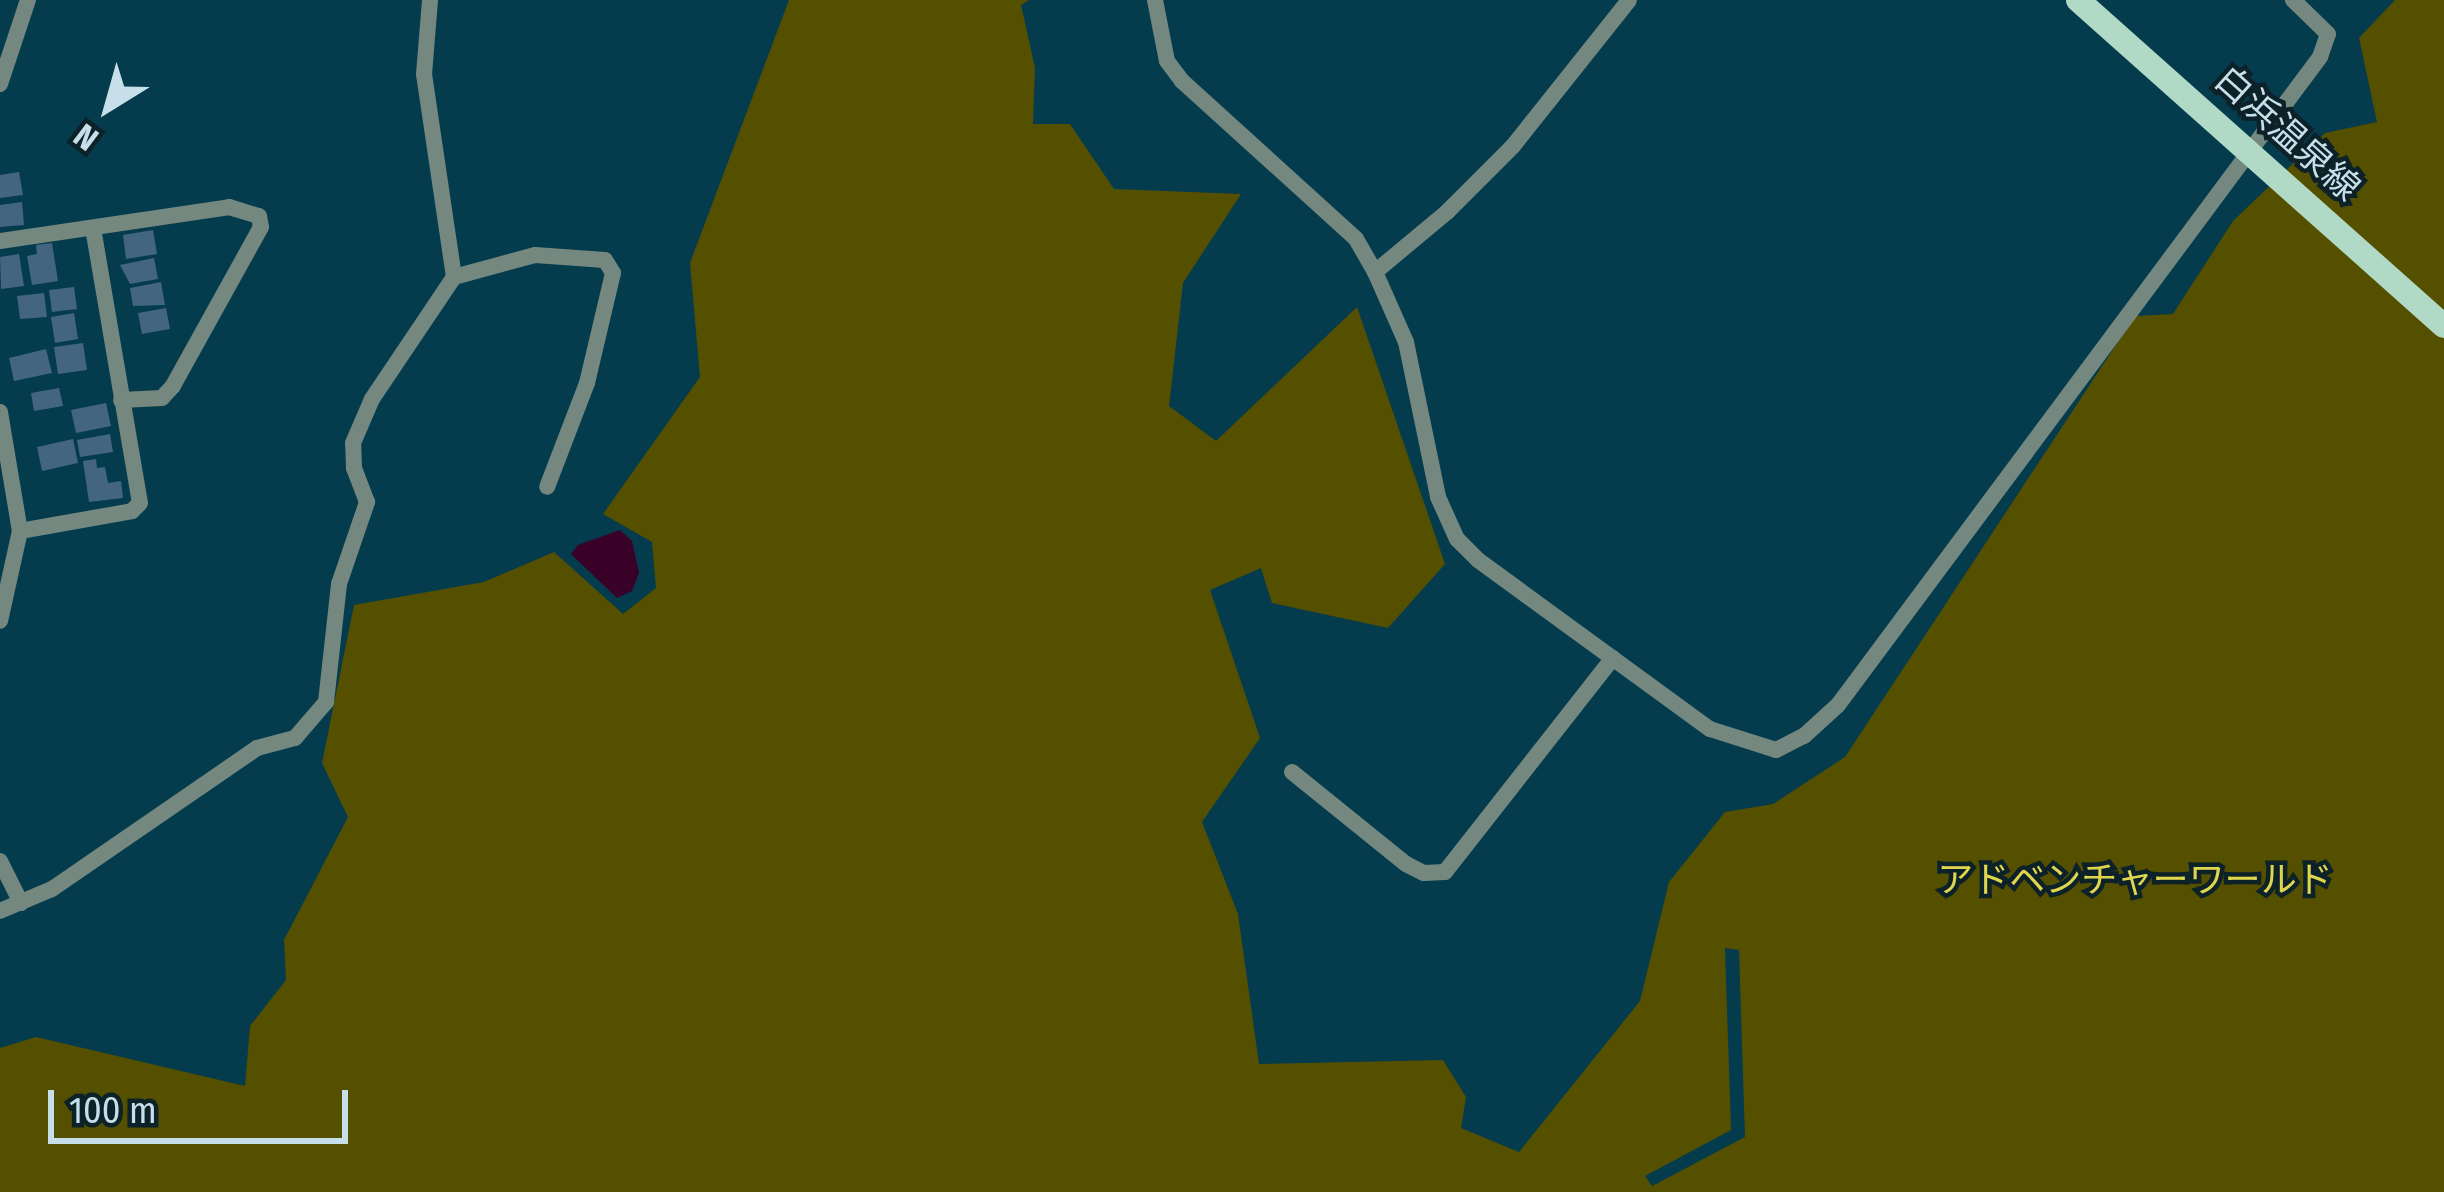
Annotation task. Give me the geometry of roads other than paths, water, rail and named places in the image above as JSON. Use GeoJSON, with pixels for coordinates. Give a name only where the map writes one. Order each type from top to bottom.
{"type":"FeatureCollection","features":[{"type":"Feature","properties":{"kind":"main road","name":"白浜温泉線"},"geometry":{"type":"LineString","coordinates":[[2078,0],[2444,326]]}},
{"type":"Feature","properties":{"kind":"street"},"geometry":{"type":"LineString","coordinates":[[0,84],[28,0]]}},
{"type":"Feature","properties":{"kind":"street"},"geometry":{"type":"LineString","coordinates":[[430,0],[424,74],[454,277]]}},
{"type":"Feature","properties":{"kind":"street"},"geometry":{"type":"LineString","coordinates":[[1155,0],[1167,61],[1182,81],[1356,239],[1375,272],[1406,342],[1438,496],[1457,538],[1478,560],[1710,729],[1776,750],[1804,736],[1838,705],[2320,57],[2328,34],[2293,0]]}},
{"type":"Feature","properties":{"kind":"street"},"geometry":{"type":"LineString","coordinates":[[1375,272],[1447,212],[1513,146],[1629,0]]}},
{"type":"Feature","properties":{"kind":"street"},"geometry":{"type":"LineString","coordinates":[[0,241],[229,207],[259,216],[262,227],[172,386],[162,398],[121,400]]}},
{"type":"Feature","properties":{"kind":"street"},"geometry":{"type":"LineString","coordinates":[[20,531],[132,511],[140,502],[94,228]]}},
{"type":"Feature","properties":{"kind":"street"},"geometry":{"type":"LineString","coordinates":[[0,911],[52,889],[256,748],[295,738],[326,702],[339,584],[367,502],[354,468],[353,443],[372,399],[454,277],[535,255],[605,260],[613,273],[587,383],[548,487]]}},
{"type":"Feature","properties":{"kind":"street"},"geometry":{"type":"LineString","coordinates":[[0,412],[20,531],[0,621]]}},
{"type":"Feature","properties":{"kind":"street"},"geometry":{"type":"LineString","coordinates":[[1292,772],[1406,864],[1424,873],[1445,872],[1612,658]]}},
{"type":"Feature","properties":{"kind":"street"},"geometry":{"type":"LineString","coordinates":[[0,861],[21,903]]}},
{"type":"Feature","properties":{"kind":"park label","name":"アドベンチャーワールド"},"geometry":{"type":"Point","coordinates":[2135,881]}}]}
